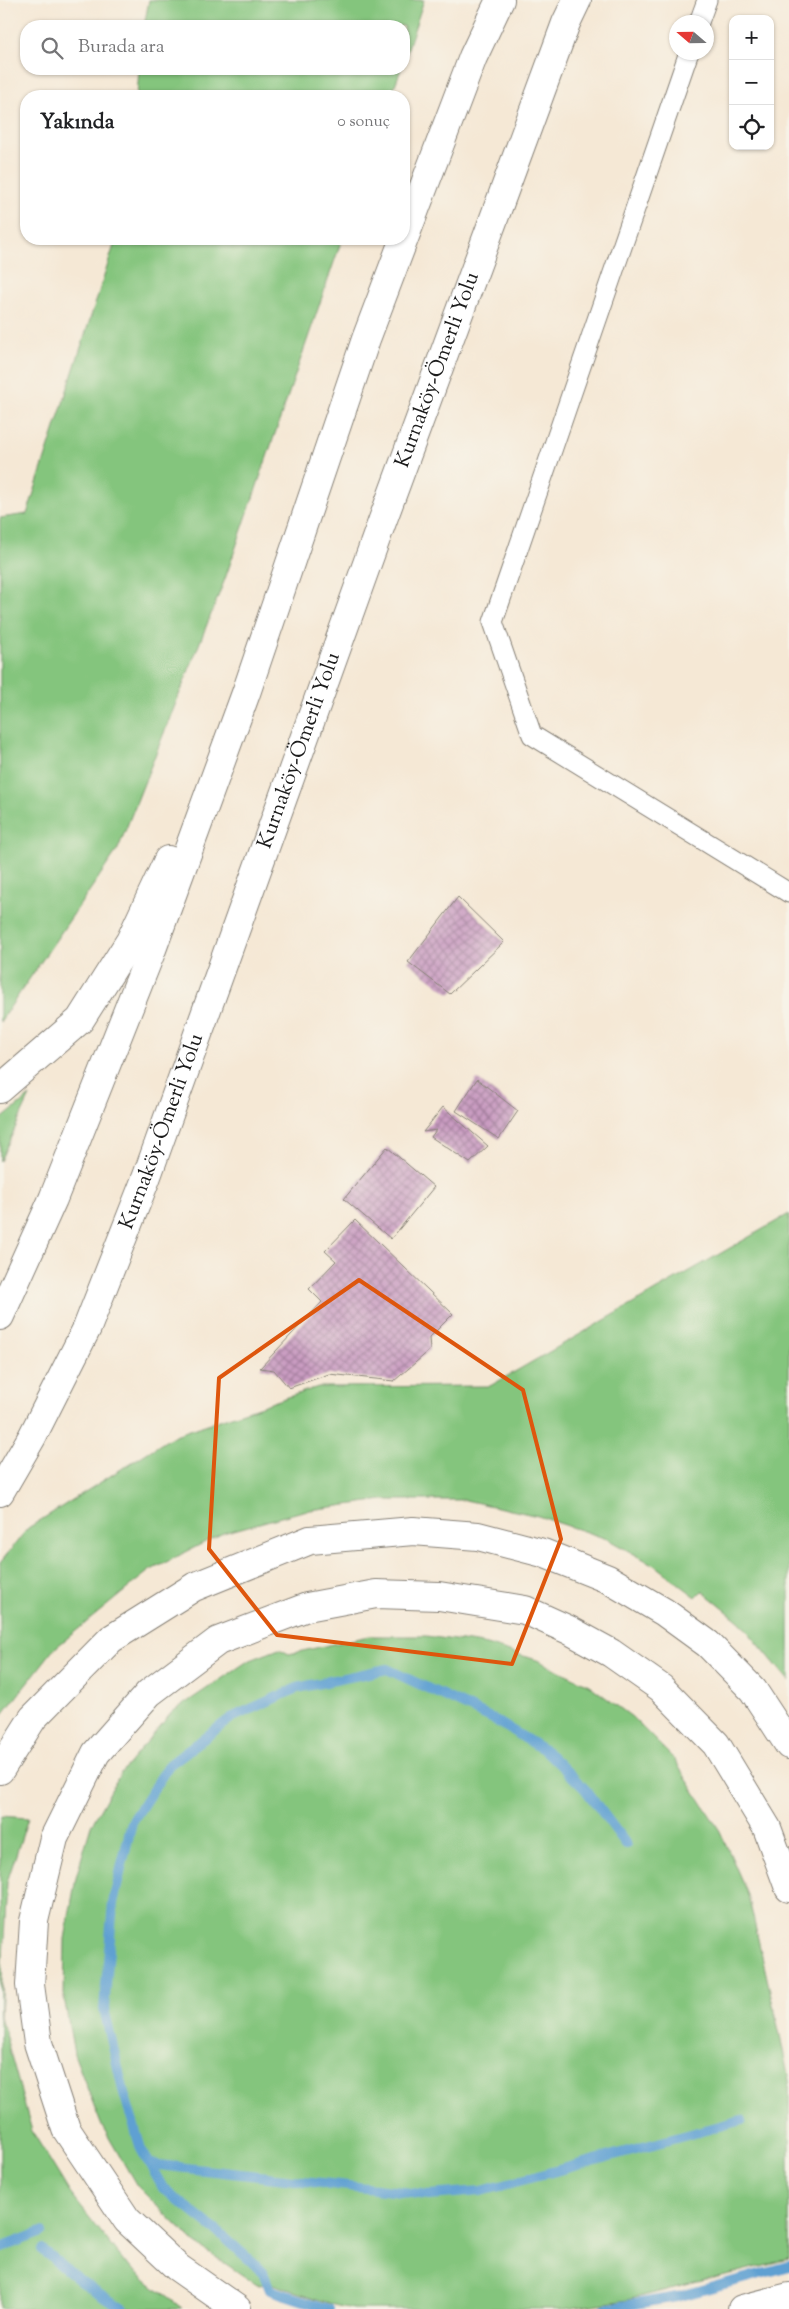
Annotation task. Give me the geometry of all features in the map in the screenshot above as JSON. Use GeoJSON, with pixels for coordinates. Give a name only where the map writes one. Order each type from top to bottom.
{"type":"FeatureCollection","features":[{"type":"Feature","properties":{"kind":"highway"},"geometry":{"type":"LineString","coordinates":[[410,223],[473,57],[500,0]]}},
{"type":"Feature","properties":{"kind":"highway","name":"Kurnaköy-Ömerli Yolu"},"geometry":{"type":"LineString","coordinates":[[0,1492],[32,1437],[87,1328],[147,1176],[385,513],[566,23],[577,0]]}},
{"type":"Feature","properties":{"kind":"highway"},"geometry":{"type":"LineString","coordinates":[[0,1316],[53,1199],[147,962],[246,694],[366,339],[402,245]]}},
{"type":"Feature","properties":{"kind":"highway"},"geometry":{"type":"LineString","coordinates":[[0,1089],[80,1020],[130,941],[246,694]]}},
{"type":"Feature","properties":{"kind":"highway"},"geometry":{"type":"LineString","coordinates":[[0,1770],[33,1718],[111,1639],[194,1587],[310,1540],[413,1531],[478,1536],[544,1554],[608,1580],[664,1612],[708,1644],[753,1690],[789,1745]]}},
{"type":"Feature","properties":{"kind":"highway"},"geometry":{"type":"LineString","coordinates":[[237,2309],[177,2267],[127,2220],[66,2129],[38,2043],[30,1985],[34,1921],[54,1838],[96,1753],[149,1693],[218,1641],[307,1607],[376,1594],[439,1596],[524,1610],[569,1630],[611,1653],[654,1683],[716,1744],[767,1828],[789,1888]]}},
{"type":"Feature","properties":{"kind":"highway"},"geometry":{"type":"LineString","coordinates":[[742,2309],[789,2297]]}},
{"type":"Feature","properties":{"kind":"lane"},"geometry":{"type":"LineString","coordinates":[[702,15],[707,0]]}},
{"type":"Feature","properties":{"kind":"lane"},"geometry":{"type":"LineString","coordinates":[[686,60],[493,622],[532,735],[789,893]]}},
{"type":"Feature","properties":{"kind":"highlighted area"},"geometry":{"type":"Polygon","coordinates":[[[359,1280],[523,1390],[561,1539],[512,1664],[277,1635],[209,1549],[219,1378],[359,1280]]]}},
{"type":"Feature","properties":{"kind":"green space"},"geometry":{"type":"Polygon","coordinates":[[[149,0],[424,0],[410,42],[410,20],[145,20],[149,0]]]}},
{"type":"Feature","properties":{"kind":"green space"},"geometry":{"type":"Polygon","coordinates":[[[139,75],[399,75],[393,90],[137,90],[139,75]]]}},
{"type":"Feature","properties":{"kind":"green space"},"geometry":{"type":"Polygon","coordinates":[[[114,245],[340,245],[225,579],[118,849],[0,1022],[0,518],[27,514],[114,245]]]}},
{"type":"Feature","properties":{"kind":"green space"},"geometry":{"type":"Polygon","coordinates":[[[30,1096],[0,1161],[0,1120],[30,1096]]]}},
{"type":"Feature","properties":{"kind":"green space"},"geometry":{"type":"Polygon","coordinates":[[[789,1214],[789,1681],[740,1622],[702,1591],[696,1597],[654,1565],[607,1539],[538,1516],[465,1500],[383,1500],[303,1511],[223,1533],[149,1571],[54,1649],[0,1718],[0,1563],[28,1528],[175,1435],[318,1387],[490,1386],[789,1214]]]}},
{"type":"Feature","properties":{"kind":"green space"},"geometry":{"type":"Polygon","coordinates":[[[369,1636],[426,1636],[483,1644],[537,1660],[589,1685],[632,1717],[673,1758],[720,1831],[748,1895],[789,2081],[789,2259],[627,2300],[565,2309],[354,2309],[338,2306],[272,2284],[257,2285],[195,2243],[137,2186],[101,2124],[74,2054],[64,1997],[65,1939],[76,1877],[91,1826],[120,1774],[172,1712],[248,1661],[279,1649],[289,1654],[369,1636]]]}},
{"type":"Feature","properties":{"kind":"green space"},"geometry":{"type":"Polygon","coordinates":[[[0,1816],[28,1818],[7,1882],[0,2016],[0,1816]]]}},
{"type":"Feature","properties":{"kind":"green space"},"geometry":{"type":"Polygon","coordinates":[[[0,2016],[32,2131],[70,2193],[127,2265],[183,2309],[0,2309],[0,2016]]]}},
{"type":"Feature","properties":{"kind":"building"},"geometry":{"type":"Polygon","coordinates":[[[458,897],[504,942],[450,994],[408,962],[458,897]]]}},
{"type":"Feature","properties":{"kind":"building"},"geometry":{"type":"Polygon","coordinates":[[[477,1079],[518,1111],[499,1139],[456,1111],[477,1079]]]}},
{"type":"Feature","properties":{"kind":"building"},"geometry":{"type":"Polygon","coordinates":[[[443,1107],[488,1146],[470,1163],[431,1137],[436,1130],[423,1132],[443,1107]]]}},
{"type":"Feature","properties":{"kind":"building"},"geometry":{"type":"Polygon","coordinates":[[[387,1147],[434,1187],[391,1239],[344,1199],[387,1147]]]}},
{"type":"Feature","properties":{"kind":"building"},"geometry":{"type":"Polygon","coordinates":[[[355,1220],[453,1314],[429,1338],[430,1350],[394,1381],[329,1374],[289,1388],[274,1370],[260,1368],[322,1302],[309,1289],[336,1261],[325,1251],[355,1220]]]}},
{"type":"Feature","properties":{"kind":"waterway"},"geometry":{"type":"LineString","coordinates":[[329,2309],[270,2290],[263,2272],[223,2236],[163,2188],[141,2149],[124,2093],[104,2009],[113,1903],[132,1822],[169,1765],[231,1718],[297,1688],[387,1669],[493,1719],[546,1751],[585,1789],[626,1844]]}},
{"type":"Feature","properties":{"kind":"waterway"},"geometry":{"type":"LineString","coordinates":[[150,2164],[429,2195],[482,2191],[742,2120]]}},
{"type":"Feature","properties":{"kind":"waterway"},"geometry":{"type":"LineString","coordinates":[[0,2248],[42,2232]]}},
{"type":"Feature","properties":{"kind":"waterway"},"geometry":{"type":"LineString","coordinates":[[42,2250],[82,2282],[123,2309]]}},
{"type":"Feature","properties":{"kind":"waterway"},"geometry":{"type":"LineString","coordinates":[[605,2309],[677,2297],[789,2266]]}}]}
